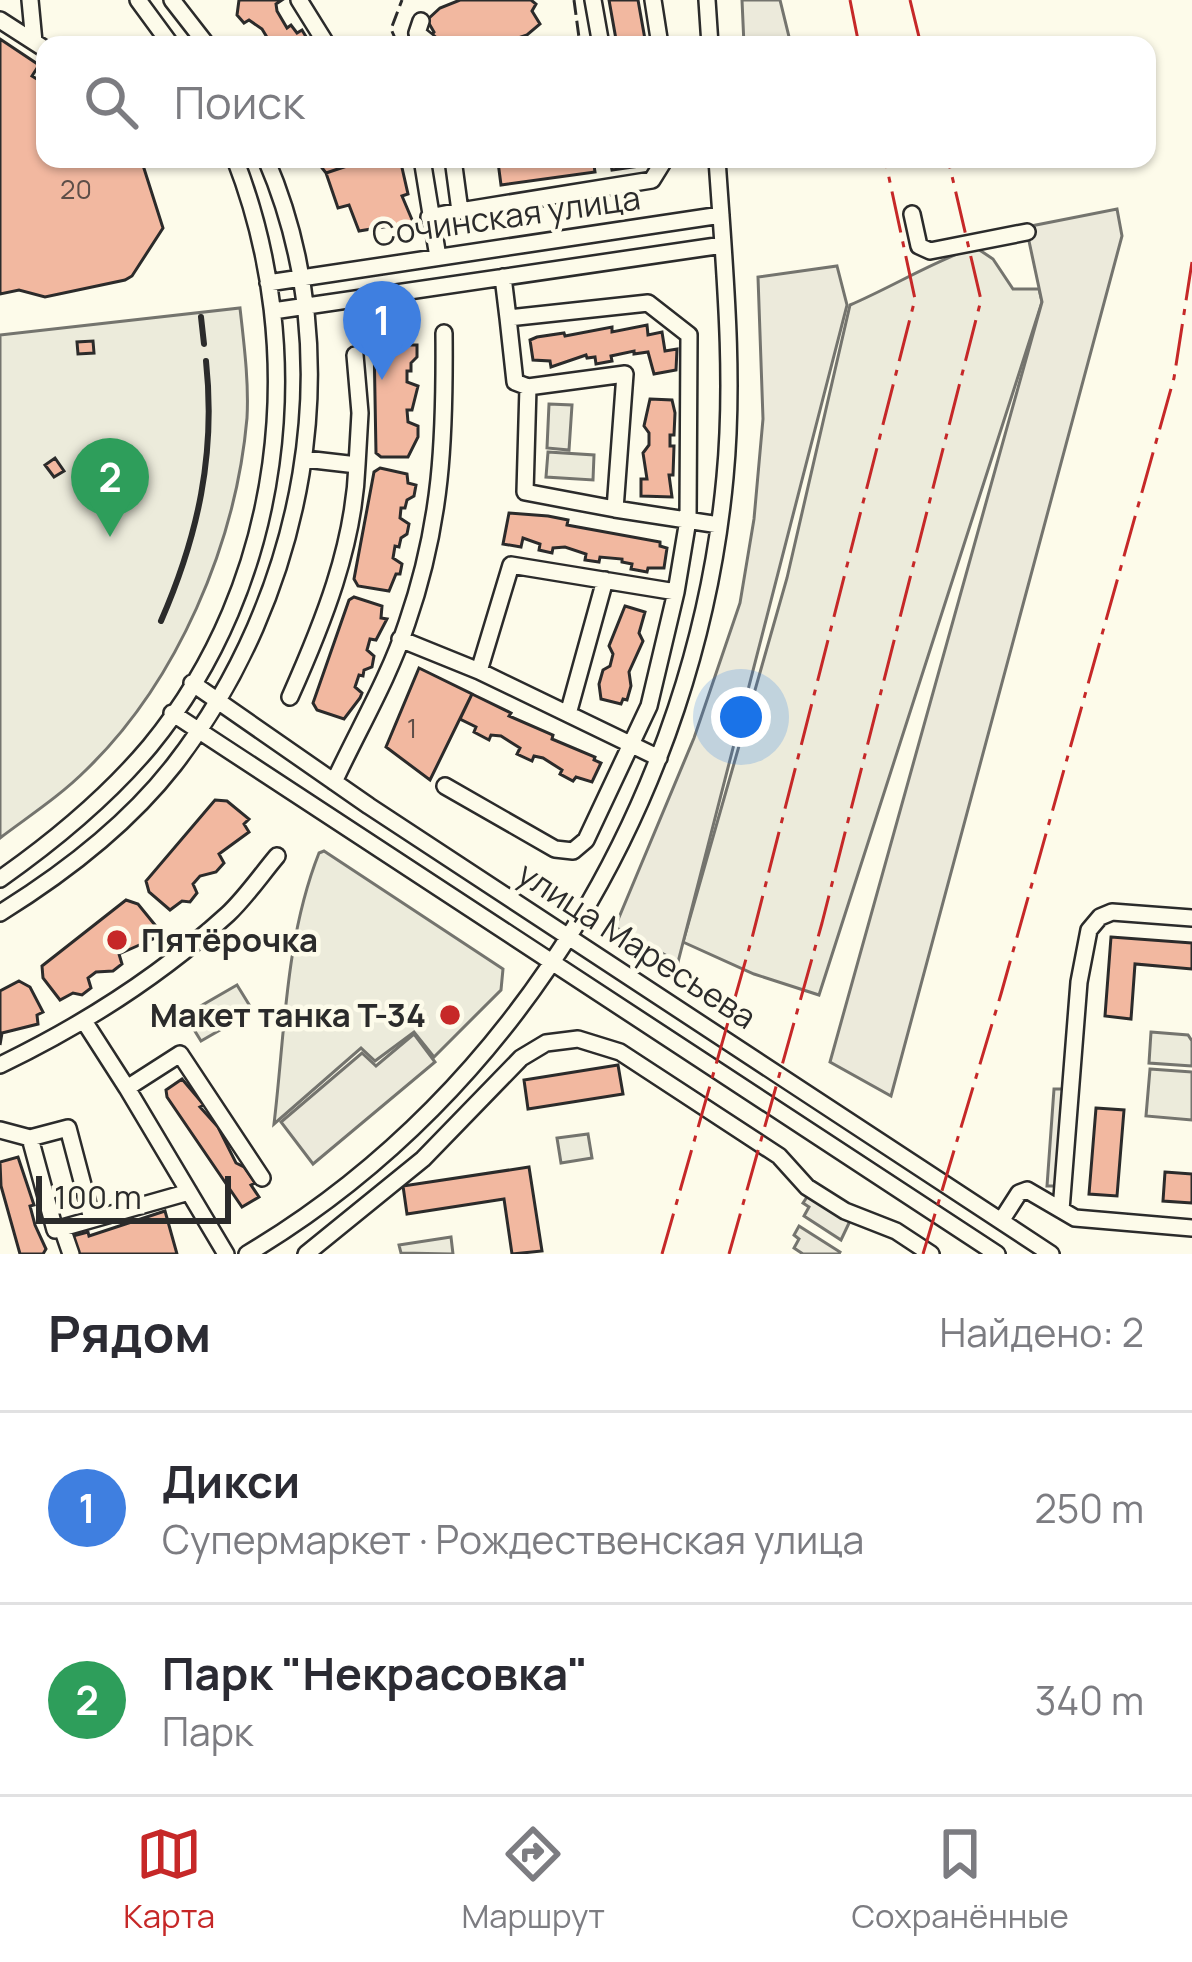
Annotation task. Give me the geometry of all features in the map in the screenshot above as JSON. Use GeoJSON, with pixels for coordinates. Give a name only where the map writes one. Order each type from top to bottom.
{"type":"FeatureCollection","features":[{"type":"Feature","properties":{"kind":"street"},"geometry":{"type":"LineString","coordinates":[[138,0],[164,36]]}},
{"type":"Feature","properties":{"kind":"street"},"geometry":{"type":"LineString","coordinates":[[172,0],[200,36]]}},
{"type":"Feature","properties":{"kind":"street"},"geometry":{"type":"LineString","coordinates":[[299,0],[321,36]]}},
{"type":"Feature","properties":{"kind":"street"},"geometry":{"type":"LineString","coordinates":[[593,0],[599,36]]}},
{"type":"Feature","properties":{"kind":"street"},"geometry":{"type":"LineString","coordinates":[[653,0],[659,36]]}},
{"type":"Feature","properties":{"kind":"street"},"geometry":{"type":"LineString","coordinates":[[707,0],[709,36]]}},
{"type":"Feature","properties":{"kind":"street"},"geometry":{"type":"LineString","coordinates":[[0,20],[36,42]]}},
{"type":"Feature","properties":{"kind":"street"},"geometry":{"type":"LineString","coordinates":[[421,21],[417,33],[421,36]]}},
{"type":"Feature","properties":{"kind":"street"},"geometry":{"type":"LineString","coordinates":[[0,878],[41,850],[150,746],[220,631],[251,555],[269,482],[278,377],[268,283],[250,198],[238,168]]}},
{"type":"Feature","properties":{"kind":"street"},"geometry":{"type":"LineString","coordinates":[[0,914],[102,838],[172,766],[216,701],[272,593],[294,520],[305,459],[308,376],[305,306],[269,168]]}},
{"type":"Feature","properties":{"kind":"street"},"geometry":{"type":"LineString","coordinates":[[423,168],[438,257]]}},
{"type":"Feature","properties":{"kind":"street"},"geometry":{"type":"LineString","coordinates":[[454,168],[460,211]]}},
{"type":"Feature","properties":{"kind":"street"},"geometry":{"type":"LineString","coordinates":[[430,217],[652,180],[659,168]]}},
{"type":"Feature","properties":{"kind":"street"},"geometry":{"type":"LineString","coordinates":[[247,1254],[333,1199],[418,1124],[469,1070],[568,935],[607,872],[659,758],[710,584],[719,525],[728,381],[718,168]]}},
{"type":"Feature","properties":{"kind":"street"},"geometry":{"type":"LineString","coordinates":[[912,214],[919,246],[930,251],[1027,232]]}},
{"type":"Feature","properties":{"kind":"street","name":"Сочинская улица"},"geometry":{"type":"LineString","coordinates":[[268,283],[721,215]]}},
{"type":"Feature","properties":{"kind":"street","name":"Сочинская улица"},"geometry":{"type":"LineString","coordinates":[[273,311],[723,245]]}},
{"type":"Feature","properties":{"kind":"street"},"geometry":{"type":"LineString","coordinates":[[503,277],[515,382],[528,387],[625,374],[615,509]]}},
{"type":"Feature","properties":{"kind":"street"},"geometry":{"type":"LineString","coordinates":[[445,786],[555,849],[572,851],[586,840],[633,745],[663,658],[688,520],[689,335],[648,303],[508,318]]}},
{"type":"Feature","properties":{"kind":"street"},"geometry":{"type":"LineString","coordinates":[[334,782],[400,639],[433,531],[445,449],[444,333]]}},
{"type":"Feature","properties":{"kind":"street"},"geometry":{"type":"LineString","coordinates":[[290,697],[337,577],[355,512],[360,413],[355,355]]}},
{"type":"Feature","properties":{"kind":"street"},"geometry":{"type":"LineString","coordinates":[[278,377],[285,367],[295,364],[308,376]]}},
{"type":"Feature","properties":{"kind":"street"},"geometry":{"type":"LineString","coordinates":[[528,387],[525,492],[719,525]]}},
{"type":"Feature","properties":{"kind":"street"},"geometry":{"type":"LineString","coordinates":[[305,459],[357,465]]}},
{"type":"Feature","properties":{"kind":"street"},"geometry":{"type":"LineString","coordinates":[[479,671],[511,565],[676,592]]}},
{"type":"Feature","properties":{"kind":"street"},"geometry":{"type":"LineString","coordinates":[[568,714],[605,580]]}},
{"type":"Feature","properties":{"kind":"street"},"geometry":{"type":"LineString","coordinates":[[220,631],[222,650],[233,653],[244,646]]}},
{"type":"Feature","properties":{"kind":"street"},"geometry":{"type":"LineString","coordinates":[[400,639],[479,671],[659,758]]}},
{"type":"Feature","properties":{"kind":"street","name":"улица Маресьева"},"geometry":{"type":"LineString","coordinates":[[192,683],[334,782],[1051,1254]]}},
{"type":"Feature","properties":{"kind":"street","name":"улица Маресьева"},"geometry":{"type":"LineString","coordinates":[[172,713],[997,1254]]}},
{"type":"Feature","properties":{"kind":"street"},"geometry":{"type":"LineString","coordinates":[[122,774],[137,770],[145,774],[145,795]]}},
{"type":"Feature","properties":{"kind":"street"},"geometry":{"type":"LineString","coordinates":[[0,1065],[84,1021],[230,912],[277,856]]}},
{"type":"Feature","properties":{"kind":"street"},"geometry":{"type":"LineString","coordinates":[[1060,1210],[1078,988],[1089,930],[1100,916],[1112,912],[1192,918]]}},
{"type":"Feature","properties":{"kind":"street"},"geometry":{"type":"LineString","coordinates":[[84,1021],[226,1254]]}},
{"type":"Feature","properties":{"kind":"street"},"geometry":{"type":"LineString","coordinates":[[306,1254],[439,1144],[529,1052],[546,1043],[588,1040],[620,1052],[778,1156],[807,1187],[844,1211],[896,1231],[931,1254]]}},
{"type":"Feature","properties":{"kind":"street"},"geometry":{"type":"LineString","coordinates":[[127,1088],[180,1054],[262,1178]]}},
{"type":"Feature","properties":{"kind":"street"},"geometry":{"type":"LineString","coordinates":[[418,1124],[439,1144]]}},
{"type":"Feature","properties":{"kind":"street"},"geometry":{"type":"LineString","coordinates":[[0,1130],[30,1138],[68,1128],[92,1220]]}},
{"type":"Feature","properties":{"kind":"street"},"geometry":{"type":"LineString","coordinates":[[30,1138],[55,1230],[189,1192]]}},
{"type":"Feature","properties":{"kind":"street"},"geometry":{"type":"LineString","coordinates":[[1001,1221],[1024,1190],[1078,1219],[1192,1228]]}},
{"type":"Feature","properties":{"kind":"street"},"geometry":{"type":"LineString","coordinates":[[62,1228],[71,1254]]}},
{"type":"Feature","properties":{"kind":"shaded area"},"geometry":{"type":"Polygon","coordinates":[[[742,0],[780,0],[789,36],[744,36],[742,0]]]}},
{"type":"Feature","properties":{"kind":"shaded area"},"geometry":{"type":"Polygon","coordinates":[[[1117,209],[1122,236],[891,1096],[830,1062],[1042,302],[1026,227],[1117,209]]]}},
{"type":"Feature","properties":{"kind":"shaded area"},"geometry":{"type":"Polygon","coordinates":[[[975,247],[993,259],[1013,289],[1039,289],[1042,302],[819,995],[754,974],[683,942],[787,578],[850,305],[975,247]]]}},
{"type":"Feature","properties":{"kind":"shaded area"},"geometry":{"type":"Polygon","coordinates":[[[837,266],[847,305],[678,962],[615,927],[694,738],[740,603],[763,419],[758,277],[837,266]]]}},
{"type":"Feature","properties":{"kind":"shaded area"},"geometry":{"type":"Polygon","coordinates":[[[240,308],[247,404],[241,466],[215,562],[196,608],[148,696],[119,735],[66,788],[0,838],[0,335],[240,308]]]}},
{"type":"Feature","properties":{"kind":"shaded area"},"geometry":{"type":"Polygon","coordinates":[[[549,404],[572,405],[569,450],[547,448],[549,404]]]}},
{"type":"Feature","properties":{"kind":"shaded area"},"geometry":{"type":"Polygon","coordinates":[[[548,452],[594,455],[593,480],[546,477],[548,452]]]}},
{"type":"Feature","properties":{"kind":"shaded area"},"geometry":{"type":"Polygon","coordinates":[[[324,851],[503,969],[501,990],[434,1057],[414,1032],[375,1061],[361,1048],[274,1124],[299,919],[319,853],[324,851]]]}},
{"type":"Feature","properties":{"kind":"shaded area"},"geometry":{"type":"Polygon","coordinates":[[[237,985],[253,1011],[201,1041],[185,1015],[237,985]]]}},
{"type":"Feature","properties":{"kind":"shaded area"},"geometry":{"type":"Polygon","coordinates":[[[1151,1032],[1188,1035],[1192,1066],[1149,1063],[1151,1032]]]}},
{"type":"Feature","properties":{"kind":"shaded area"},"geometry":{"type":"Polygon","coordinates":[[[414,1034],[435,1062],[313,1164],[281,1122],[362,1053],[376,1066],[414,1034]]]}},
{"type":"Feature","properties":{"kind":"shaded area"},"geometry":{"type":"Polygon","coordinates":[[[1150,1069],[1192,1072],[1192,1120],[1146,1116],[1150,1069]]]}},
{"type":"Feature","properties":{"kind":"shaded area"},"geometry":{"type":"Polygon","coordinates":[[[1054,1089],[1063,1089],[1056,1186],[1047,1186],[1054,1089]]]}},
{"type":"Feature","properties":{"kind":"shaded area"},"geometry":{"type":"Polygon","coordinates":[[[588,1134],[592,1158],[561,1163],[557,1138],[588,1134]]]}},
{"type":"Feature","properties":{"kind":"shaded area"},"geometry":{"type":"Polygon","coordinates":[[[809,1194],[850,1221],[841,1240],[804,1216],[809,1207],[803,1203],[809,1194]]]}},
{"type":"Feature","properties":{"kind":"shaded area"},"geometry":{"type":"Polygon","coordinates":[[[799,1226],[839,1254],[803,1254],[794,1248],[799,1226]]]}},
{"type":"Feature","properties":{"kind":"shaded area"},"geometry":{"type":"Polygon","coordinates":[[[451,1237],[453,1254],[401,1253],[399,1245],[451,1237]]]}},
{"type":"Feature","properties":{"kind":"building"},"geometry":{"type":"Polygon","coordinates":[[[239,0],[282,0],[276,4],[277,11],[287,28],[291,25],[306,36],[266,36],[237,15],[239,0]]]}},
{"type":"Feature","properties":{"kind":"building"},"geometry":{"type":"Polygon","coordinates":[[[460,0],[531,0],[540,24],[524,36],[431,36],[434,32],[427,20],[460,0]]]}},
{"type":"Feature","properties":{"kind":"building"},"geometry":{"type":"Polygon","coordinates":[[[609,0],[638,0],[644,36],[615,36],[609,0]]]}},
{"type":"Feature","properties":{"kind":"building"},"geometry":{"type":"Polygon","coordinates":[[[0,39],[36,63],[32,76],[36,78],[36,168],[144,168],[163,228],[125,280],[45,297],[19,290],[0,294],[0,39]]]}},
{"type":"Feature","properties":{"kind":"building"},"geometry":{"type":"Polygon","coordinates":[[[341,168],[402,168],[408,194],[402,196],[413,222],[359,231],[349,205],[338,208],[326,173],[341,168]]]}},
{"type":"Feature","properties":{"kind":"building"},"geometry":{"type":"Polygon","coordinates":[[[499,168],[594,168],[595,172],[501,185],[499,168]]]}},
{"type":"Feature","properties":{"kind":"building"},"geometry":{"type":"Polygon","coordinates":[[[647,325],[648,335],[662,332],[665,351],[677,349],[676,370],[654,374],[648,352],[634,351],[596,364],[595,357],[586,355],[551,367],[550,361],[533,360],[530,340],[537,337],[647,325]]]}},
{"type":"Feature","properties":{"kind":"building"},"geometry":{"type":"Polygon","coordinates":[[[380,334],[407,334],[410,345],[417,345],[407,382],[418,386],[412,410],[407,410],[408,422],[418,426],[418,437],[408,457],[376,453],[374,341],[380,334]]]}},
{"type":"Feature","properties":{"kind":"building"},"geometry":{"type":"Polygon","coordinates":[[[93,341],[94,353],[78,354],[77,342],[93,341]]]}},
{"type":"Feature","properties":{"kind":"building"},"geometry":{"type":"Polygon","coordinates":[[[650,399],[672,400],[675,413],[674,435],[670,435],[670,446],[674,446],[673,475],[669,475],[672,497],[641,496],[641,479],[647,479],[643,453],[649,433],[644,426],[650,399]]]}},
{"type":"Feature","properties":{"kind":"building"},"geometry":{"type":"Polygon","coordinates":[[[55,458],[64,471],[54,477],[45,465],[55,458]]]}},
{"type":"Feature","properties":{"kind":"building"},"geometry":{"type":"Polygon","coordinates":[[[380,468],[407,474],[408,483],[416,485],[414,496],[401,508],[400,518],[409,524],[399,547],[395,546],[393,558],[402,564],[389,591],[358,586],[354,579],[374,472],[380,468]]]}},
{"type":"Feature","properties":{"kind":"building"},"geometry":{"type":"Polygon","coordinates":[[[509,513],[548,516],[568,520],[567,525],[660,542],[667,548],[664,568],[648,568],[647,572],[631,569],[632,564],[622,559],[585,560],[586,554],[565,547],[553,548],[552,553],[523,538],[521,547],[503,544],[509,513]]]}},
{"type":"Feature","properties":{"kind":"building"},"geometry":{"type":"Polygon","coordinates":[[[354,597],[382,606],[381,618],[387,619],[376,640],[370,639],[367,650],[374,656],[372,667],[359,675],[355,687],[362,693],[344,719],[317,710],[313,703],[354,597]]]}},
{"type":"Feature","properties":{"kind":"building"},"geometry":{"type":"Polygon","coordinates":[[[625,606],[645,612],[639,633],[643,641],[629,672],[627,700],[621,704],[601,699],[599,684],[603,670],[610,666],[609,646],[625,606]]]}},
{"type":"Feature","properties":{"kind":"building"},"geometry":{"type":"Polygon","coordinates":[[[419,668],[472,694],[430,780],[386,747],[419,668]]]}},
{"type":"Feature","properties":{"kind":"building"},"geometry":{"type":"Polygon","coordinates":[[[472,694],[595,757],[601,763],[592,782],[576,777],[573,781],[543,758],[534,756],[532,761],[517,754],[520,748],[501,736],[491,735],[489,740],[474,732],[476,727],[460,719],[472,694]]]}},
{"type":"Feature","properties":{"kind":"building"},"geometry":{"type":"Polygon","coordinates":[[[215,800],[227,801],[249,819],[244,824],[249,832],[219,854],[224,863],[216,872],[200,876],[193,884],[197,893],[190,902],[182,901],[170,910],[149,892],[146,881],[215,800]]]}},
{"type":"Feature","properties":{"kind":"building"},"geometry":{"type":"Polygon","coordinates":[[[126,900],[138,904],[155,925],[150,930],[153,939],[119,954],[122,964],[113,971],[96,972],[88,978],[91,988],[82,995],[73,993],[60,1000],[43,978],[42,966],[126,900]]]}},
{"type":"Feature","properties":{"kind":"building"},"geometry":{"type":"Polygon","coordinates":[[[1111,937],[1192,943],[1192,969],[1135,964],[1131,1019],[1105,1016],[1111,937]]]}},
{"type":"Feature","properties":{"kind":"building"},"geometry":{"type":"Polygon","coordinates":[[[19,981],[30,987],[43,1012],[37,1015],[38,1024],[2,1033],[0,1045],[0,991],[19,981]]]}},
{"type":"Feature","properties":{"kind":"building"},"geometry":{"type":"Polygon","coordinates":[[[618,1065],[623,1094],[528,1109],[524,1080],[618,1065]]]}},
{"type":"Feature","properties":{"kind":"building"},"geometry":{"type":"Polygon","coordinates":[[[182,1079],[204,1105],[200,1107],[218,1127],[236,1163],[255,1183],[251,1185],[259,1197],[242,1207],[167,1097],[166,1090],[182,1079]]]}},
{"type":"Feature","properties":{"kind":"building"},"geometry":{"type":"Polygon","coordinates":[[[1096,1108],[1124,1110],[1117,1196],[1089,1194],[1096,1108]]]}},
{"type":"Feature","properties":{"kind":"building"},"geometry":{"type":"Polygon","coordinates":[[[18,1157],[46,1249],[43,1254],[20,1254],[1,1186],[0,1162],[18,1157]]]}},
{"type":"Feature","properties":{"kind":"building"},"geometry":{"type":"Polygon","coordinates":[[[529,1167],[542,1251],[512,1254],[504,1199],[407,1214],[403,1186],[529,1167]]]}},
{"type":"Feature","properties":{"kind":"building"},"geometry":{"type":"Polygon","coordinates":[[[1165,1172],[1192,1174],[1192,1203],[1163,1201],[1165,1172]]]}},
{"type":"Feature","properties":{"kind":"building"},"geometry":{"type":"Polygon","coordinates":[[[165,1211],[177,1254],[77,1254],[69,1237],[88,1232],[89,1236],[165,1211]]]}},
{"type":"Feature","properties":{"kind":"fence"},"geometry":{"type":"LineString","coordinates":[[394,36],[391,29],[402,0]]}},
{"type":"Feature","properties":{"kind":"fence"},"geometry":{"type":"LineString","coordinates":[[574,0],[579,36]]}},
{"type":"Feature","properties":{"kind":"wall"},"geometry":{"type":"LineString","coordinates":[[201,317],[204,344]]}},
{"type":"Feature","properties":{"kind":"wall"},"geometry":{"type":"LineString","coordinates":[[161,621],[185,558],[201,494],[208,429],[206,361]]}},
{"type":"Feature","properties":{"kind":"power"},"geometry":{"type":"LineString","coordinates":[[850,0],[857,36]]}},
{"type":"Feature","properties":{"kind":"power"},"geometry":{"type":"LineString","coordinates":[[910,0],[919,36]]}},
{"type":"Feature","properties":{"kind":"power"},"geometry":{"type":"LineString","coordinates":[[662,1254],[752,938],[915,299],[887,168]]}},
{"type":"Feature","properties":{"kind":"power"},"geometry":{"type":"LineString","coordinates":[[729,1254],[822,923],[981,300],[950,168]]}},
{"type":"Feature","properties":{"kind":"power"},"geometry":{"type":"LineString","coordinates":[[923,1254],[1174,378],[1192,262]]}},
{"type":"Feature","properties":{"kind":"place","name":"Дикси"},"geometry":{"type":"Point","coordinates":[382,380]}},
{"type":"Feature","properties":{"kind":"place","name":"Парк \"Некрасовка\""},"geometry":{"type":"Point","coordinates":[110,537]}},
{"type":"Feature","properties":{"kind":"place","name":"Пятёрочка"},"geometry":{"type":"Point","coordinates":[117,940]}},
{"type":"Feature","properties":{"kind":"place","name":"Макет танка Т-34"},"geometry":{"type":"Point","coordinates":[450,1015]}}]}
